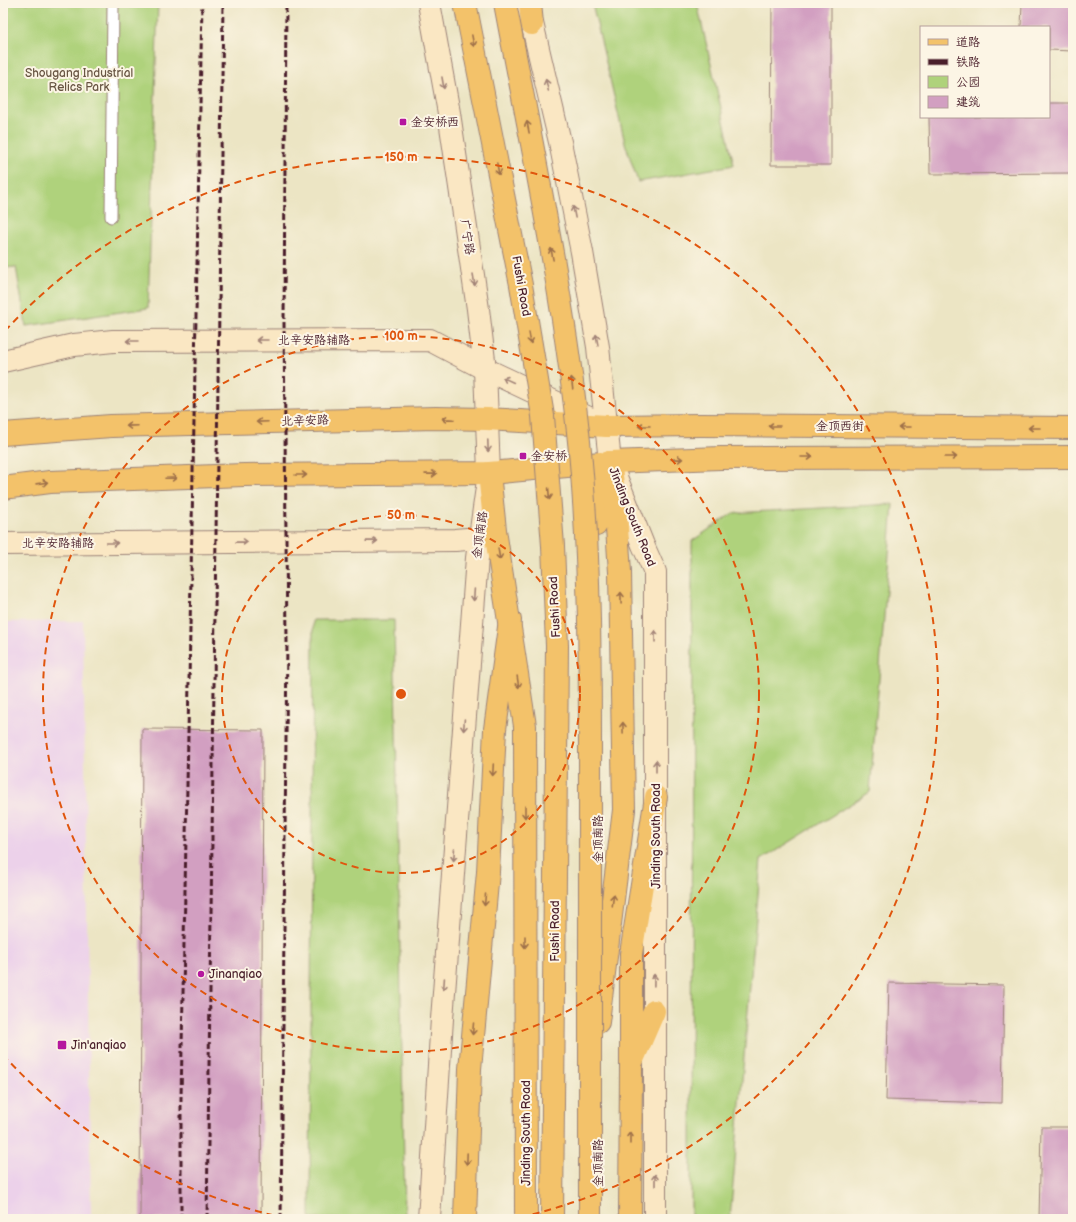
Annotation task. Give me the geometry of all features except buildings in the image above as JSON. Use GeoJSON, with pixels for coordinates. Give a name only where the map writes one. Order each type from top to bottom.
{"type":"FeatureCollection","features":[{"type":"Feature","properties":{"kind":"main road","name":"Fushi Road"},"geometry":{"type":"LineString","coordinates":[[465,3],[521,285],[543,416],[553,546],[557,646],[552,1219]]}},
{"type":"Feature","properties":{"kind":"main road"},"geometry":{"type":"LineString","coordinates":[[505,3],[557,282],[572,382],[581,468],[590,647],[590,1219]]}},
{"type":"Feature","properties":{"kind":"main road","name":"北辛安路"},"geometry":{"type":"LineString","coordinates":[[3,434],[119,426],[436,418],[487,419],[607,426]]}},
{"type":"Feature","properties":{"kind":"main road","name":"金顶西街"},"geometry":{"type":"LineString","coordinates":[[607,426],[701,425],[1073,428]]}},
{"type":"Feature","properties":{"kind":"main road"},"geometry":{"type":"LineString","coordinates":[[3,488],[50,482],[213,476],[489,473],[610,462],[721,458],[1073,457]]}},
{"type":"Feature","properties":{"kind":"main road"},"geometry":{"type":"LineString","coordinates":[[610,462],[615,498],[620,572],[624,810],[631,954],[630,1219]]}},
{"type":"Feature","properties":{"kind":"main road","name":"金顶南路"},"geometry":{"type":"LineString","coordinates":[[598,1219],[598,572],[594,498],[610,462]]}},
{"type":"Feature","properties":{"kind":"main road","name":"Jinding South Road"},"geometry":{"type":"LineString","coordinates":[[489,473],[487,534],[510,620],[525,726],[526,1219]]}},
{"type":"Feature","properties":{"kind":"main road"},"geometry":{"type":"LineString","coordinates":[[465,1219],[470,1069],[488,872],[495,729],[510,620]]}},
{"type":"Feature","properties":{"kind":"main road"},"geometry":{"type":"LineString","coordinates":[[631,954],[656,797]]}},
{"type":"Feature","properties":{"kind":"main road"},"geometry":{"type":"LineString","coordinates":[[598,1022],[624,810]]}},
{"type":"Feature","properties":{"kind":"main road"},"geometry":{"type":"LineString","coordinates":[[630,1064],[654,1011]]}},
{"type":"Feature","properties":{"kind":"street","name":"广宁路"},"geometry":{"type":"LineString","coordinates":[[429,3],[449,112],[478,309],[485,369],[489,473]]}},
{"type":"Feature","properties":{"kind":"street"},"geometry":{"type":"LineString","coordinates":[[527,3],[531,13],[560,142],[582,252],[598,346],[610,462]]}},
{"type":"Feature","properties":{"kind":"street","name":"北辛安路辅路"},"geometry":{"type":"LineString","coordinates":[[3,361],[74,345],[113,341],[430,340],[485,369],[607,426]]}},
{"type":"Feature","properties":{"kind":"street","name":"Jinding South Road"},"geometry":{"type":"LineString","coordinates":[[610,462],[655,572],[655,1219]]}},
{"type":"Feature","properties":{"kind":"street","name":"北辛安路辅路"},"geometry":{"type":"LineString","coordinates":[[3,544],[455,540],[487,534]]}},
{"type":"Feature","properties":{"kind":"street","name":"金顶南路"},"geometry":{"type":"LineString","coordinates":[[429,1219],[443,1003],[487,534]]}},
{"type":"Feature","properties":{"kind":"lane"},"geometry":{"type":"LineString","coordinates":[[111,217],[113,3]]}},
{"type":"Feature","properties":{"kind":"shaded area"},"geometry":{"type":"Polygon","coordinates":[[[83,621],[91,1219],[3,1219],[3,622],[83,621]]]}},
{"type":"Feature","properties":{"kind":"green space","name":"Shougang Industrial Relics Park"},"geometry":{"type":"Polygon","coordinates":[[[3,3],[158,3],[148,308],[26,326],[16,267],[3,268],[3,3]]]}},
{"type":"Feature","properties":{"kind":"green space"},"geometry":{"type":"Polygon","coordinates":[[[592,3],[697,3],[734,165],[638,182],[625,143],[592,3]]]}},
{"type":"Feature","properties":{"kind":"green space"},"geometry":{"type":"Polygon","coordinates":[[[893,504],[870,792],[761,860],[730,1219],[691,1219],[692,541],[733,513],[893,504]]]}},
{"type":"Feature","properties":{"kind":"green space"},"geometry":{"type":"Polygon","coordinates":[[[313,620],[394,620],[405,1219],[310,1219],[313,620]]]}},
{"type":"Feature","properties":{"kind":"railway"},"geometry":{"type":"LineString","coordinates":[[181,1219],[181,1099],[202,3]]}},
{"type":"Feature","properties":{"kind":"railway"},"geometry":{"type":"LineString","coordinates":[[207,1219],[223,3]]}},
{"type":"Feature","properties":{"kind":"railway"},"geometry":{"type":"LineString","coordinates":[[281,1219],[287,643],[284,323],[286,3]]}},
{"type":"Feature","properties":{"kind":"place","name":"金安桥西"},"geometry":{"type":"Point","coordinates":[403,122]}},
{"type":"Feature","properties":{"kind":"place","name":"金安桥"},"geometry":{"type":"Point","coordinates":[523,456]}},
{"type":"Feature","properties":{"kind":"place","name":"Jinanqiao"},"geometry":{"type":"Point","coordinates":[201,974]}},
{"type":"Feature","properties":{"kind":"place","name":"Jin'anqiao"},"geometry":{"type":"Point","coordinates":[62,1045]}}]}
